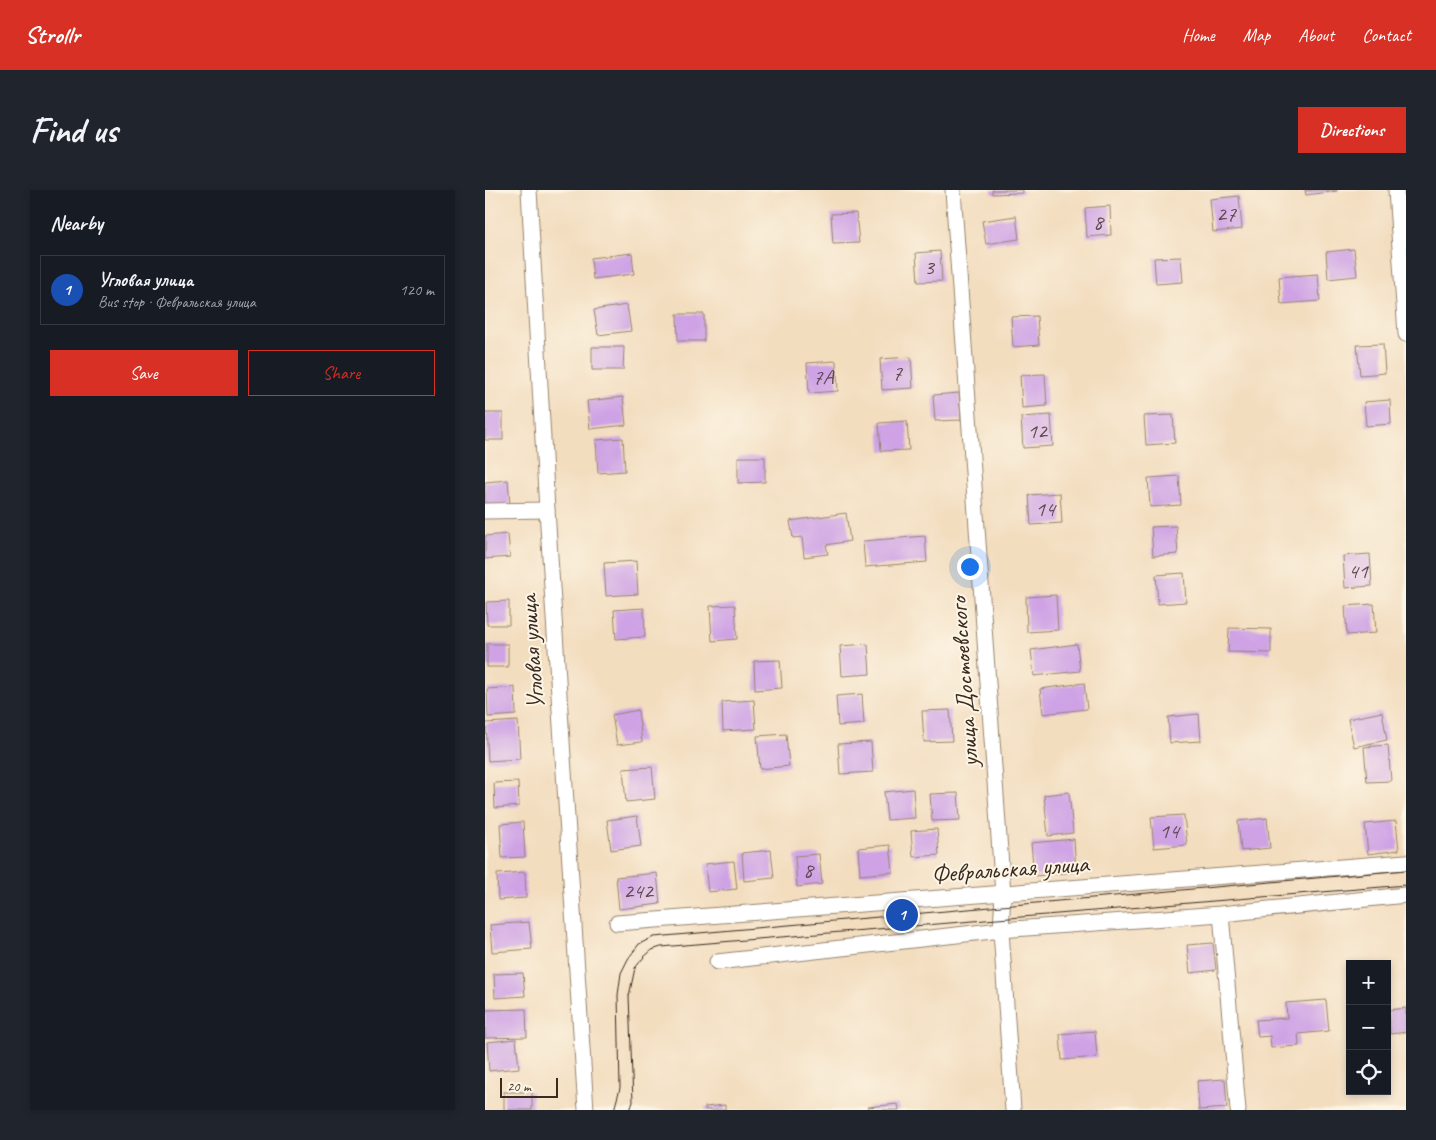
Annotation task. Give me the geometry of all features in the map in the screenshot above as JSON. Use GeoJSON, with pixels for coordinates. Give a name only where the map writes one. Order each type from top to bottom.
{"type":"FeatureCollection","features":[{"type":"Feature","properties":{"kind":"street","name":"Угловая улица"},"geometry":{"type":"LineString","coordinates":[[529,190],[547,510],[586,1110]]}},
{"type":"Feature","properties":{"kind":"street","name":"улица Достоевского"},"geometry":{"type":"LineString","coordinates":[[953,190],[1003,894],[1001,930],[1013,1110]]}},
{"type":"Feature","properties":{"kind":"street"},"geometry":{"type":"LineString","coordinates":[[1396,190],[1406,334]]}},
{"type":"Feature","properties":{"kind":"street"},"geometry":{"type":"LineString","coordinates":[[485,511],[547,510]]}},
{"type":"Feature","properties":{"kind":"street","name":"Февральская улица"},"geometry":{"type":"LineString","coordinates":[[617,923],[1406,862]]}},
{"type":"Feature","properties":{"kind":"street"},"geometry":{"type":"LineString","coordinates":[[717,962],[1001,930],[1221,914],[1406,895]]}},
{"type":"Feature","properties":{"kind":"street"},"geometry":{"type":"LineString","coordinates":[[1221,914],[1238,1110]]}},
{"type":"Feature","properties":{"kind":"building"},"geometry":{"type":"Polygon","coordinates":[[[992,190],[1023,190],[1023,193],[992,194],[992,190]]]}},
{"type":"Feature","properties":{"kind":"building"},"geometry":{"type":"Polygon","coordinates":[[[1305,190],[1337,190],[1337,191],[1306,195],[1305,190]]]}},
{"type":"Feature","properties":{"kind":"building"},"geometry":{"type":"Polygon","coordinates":[[[1239,196],[1242,229],[1213,232],[1210,199],[1239,196]]]}},
{"type":"Feature","properties":{"kind":"building"},"geometry":{"type":"Polygon","coordinates":[[[1110,206],[1111,235],[1087,237],[1085,208],[1110,206]]]}},
{"type":"Feature","properties":{"kind":"building"},"geometry":{"type":"Polygon","coordinates":[[[856,213],[859,243],[833,244],[831,214],[856,213]]]}},
{"type":"Feature","properties":{"kind":"building"},"geometry":{"type":"Polygon","coordinates":[[[1016,216],[1019,239],[986,244],[982,221],[1016,216]]]}},
{"type":"Feature","properties":{"kind":"building"},"geometry":{"type":"Polygon","coordinates":[[[1354,249],[1357,276],[1328,279],[1326,252],[1354,249]]]}},
{"type":"Feature","properties":{"kind":"building"},"geometry":{"type":"Polygon","coordinates":[[[940,251],[942,281],[918,282],[916,253],[940,251]]]}},
{"type":"Feature","properties":{"kind":"building"},"geometry":{"type":"Polygon","coordinates":[[[632,253],[634,274],[593,279],[591,258],[632,253]]]}},
{"type":"Feature","properties":{"kind":"building"},"geometry":{"type":"Polygon","coordinates":[[[1181,257],[1183,282],[1156,284],[1154,258],[1181,257]]]}},
{"type":"Feature","properties":{"kind":"building"},"geometry":{"type":"Polygon","coordinates":[[[1318,274],[1320,301],[1281,304],[1279,277],[1318,274]]]}},
{"type":"Feature","properties":{"kind":"building"},"geometry":{"type":"Polygon","coordinates":[[[627,305],[631,331],[598,335],[594,310],[627,305]]]}},
{"type":"Feature","properties":{"kind":"building"},"geometry":{"type":"Polygon","coordinates":[[[677,314],[704,314],[704,341],[678,341],[677,314]]]}},
{"type":"Feature","properties":{"kind":"building"},"geometry":{"type":"Polygon","coordinates":[[[1037,316],[1039,345],[1013,347],[1011,317],[1037,316]]]}},
{"type":"Feature","properties":{"kind":"building"},"geometry":{"type":"Polygon","coordinates":[[[1383,344],[1385,373],[1360,375],[1357,345],[1383,344]]]}},
{"type":"Feature","properties":{"kind":"building"},"geometry":{"type":"Polygon","coordinates":[[[592,347],[624,347],[623,370],[592,370],[592,347]]]}},
{"type":"Feature","properties":{"kind":"building"},"geometry":{"type":"Polygon","coordinates":[[[911,357],[913,388],[882,390],[880,359],[911,357]]]}},
{"type":"Feature","properties":{"kind":"building"},"geometry":{"type":"Polygon","coordinates":[[[836,361],[838,391],[809,393],[807,363],[836,361]]]}},
{"type":"Feature","properties":{"kind":"building"},"geometry":{"type":"Polygon","coordinates":[[[1045,374],[1047,406],[1022,408],[1020,375],[1045,374]]]}},
{"type":"Feature","properties":{"kind":"building"},"geometry":{"type":"Polygon","coordinates":[[[959,393],[961,420],[935,421],[933,395],[959,393]]]}},
{"type":"Feature","properties":{"kind":"building"},"geometry":{"type":"Polygon","coordinates":[[[623,397],[626,425],[590,429],[587,401],[623,397]]]}},
{"type":"Feature","properties":{"kind":"building"},"geometry":{"type":"Polygon","coordinates":[[[1390,400],[1391,424],[1366,426],[1364,402],[1390,400]]]}},
{"type":"Feature","properties":{"kind":"building"},"geometry":{"type":"Polygon","coordinates":[[[485,413],[503,413],[503,440],[485,440],[485,413]]]}},
{"type":"Feature","properties":{"kind":"building"},"geometry":{"type":"Polygon","coordinates":[[[1051,415],[1053,446],[1023,448],[1021,417],[1051,415]]]}},
{"type":"Feature","properties":{"kind":"building"},"geometry":{"type":"Polygon","coordinates":[[[1173,415],[1175,443],[1146,445],[1144,416],[1173,415]]]}},
{"type":"Feature","properties":{"kind":"building"},"geometry":{"type":"Polygon","coordinates":[[[907,421],[909,450],[881,451],[879,423],[907,421]]]}},
{"type":"Feature","properties":{"kind":"building"},"geometry":{"type":"Polygon","coordinates":[[[623,438],[625,471],[598,473],[596,440],[623,438]]]}},
{"type":"Feature","properties":{"kind":"building"},"geometry":{"type":"Polygon","coordinates":[[[738,457],[765,457],[765,482],[738,483],[738,457]]]}},
{"type":"Feature","properties":{"kind":"building"},"geometry":{"type":"Polygon","coordinates":[[[1179,476],[1181,505],[1150,507],[1148,478],[1179,476]]]}},
{"type":"Feature","properties":{"kind":"building"},"geometry":{"type":"Polygon","coordinates":[[[508,480],[510,505],[485,507],[485,482],[508,480]]]}},
{"type":"Feature","properties":{"kind":"building"},"geometry":{"type":"Polygon","coordinates":[[[1060,493],[1062,523],[1031,525],[1029,495],[1060,493]]]}},
{"type":"Feature","properties":{"kind":"building"},"geometry":{"type":"Polygon","coordinates":[[[846,513],[850,541],[826,545],[828,554],[804,557],[802,537],[793,538],[790,521],[846,513]]]}},
{"type":"Feature","properties":{"kind":"building"},"geometry":{"type":"Polygon","coordinates":[[[1176,526],[1178,554],[1153,556],[1151,527],[1176,526]]]}},
{"type":"Feature","properties":{"kind":"building"},"geometry":{"type":"Polygon","coordinates":[[[508,534],[510,557],[485,559],[485,536],[508,534]]]}},
{"type":"Feature","properties":{"kind":"building"},"geometry":{"type":"Polygon","coordinates":[[[925,536],[927,562],[865,567],[863,541],[925,536]]]}},
{"type":"Feature","properties":{"kind":"building"},"geometry":{"type":"Polygon","coordinates":[[[1370,554],[1372,586],[1345,588],[1343,556],[1370,554]]]}},
{"type":"Feature","properties":{"kind":"building"},"geometry":{"type":"Polygon","coordinates":[[[636,561],[638,594],[606,596],[604,563],[636,561]]]}},
{"type":"Feature","properties":{"kind":"building"},"geometry":{"type":"Polygon","coordinates":[[[1184,573],[1186,602],[1158,604],[1156,575],[1184,573]]]}},
{"type":"Feature","properties":{"kind":"building"},"geometry":{"type":"Polygon","coordinates":[[[1056,595],[1058,630],[1027,632],[1026,597],[1056,595]]]}},
{"type":"Feature","properties":{"kind":"building"},"geometry":{"type":"Polygon","coordinates":[[[509,601],[509,625],[487,625],[486,602],[509,601]]]}},
{"type":"Feature","properties":{"kind":"building"},"geometry":{"type":"Polygon","coordinates":[[[1374,604],[1376,633],[1347,635],[1345,606],[1374,604]]]}},
{"type":"Feature","properties":{"kind":"building"},"geometry":{"type":"Polygon","coordinates":[[[735,605],[737,639],[712,641],[710,606],[735,605]]]}},
{"type":"Feature","properties":{"kind":"building"},"geometry":{"type":"Polygon","coordinates":[[[644,608],[645,637],[616,639],[614,610],[644,608]]]}},
{"type":"Feature","properties":{"kind":"building"},"geometry":{"type":"Polygon","coordinates":[[[1229,628],[1271,629],[1271,653],[1228,652],[1229,628]]]}},
{"type":"Feature","properties":{"kind":"building"},"geometry":{"type":"Polygon","coordinates":[[[487,644],[508,644],[508,667],[487,667],[487,644]]]}},
{"type":"Feature","properties":{"kind":"building"},"geometry":{"type":"Polygon","coordinates":[[[868,644],[870,674],[842,676],[840,646],[868,644]]]}},
{"type":"Feature","properties":{"kind":"building"},"geometry":{"type":"Polygon","coordinates":[[[1077,644],[1080,671],[1034,676],[1031,650],[1077,644]]]}},
{"type":"Feature","properties":{"kind":"building"},"geometry":{"type":"Polygon","coordinates":[[[780,660],[782,688],[755,690],[754,661],[780,660]]]}},
{"type":"Feature","properties":{"kind":"building"},"geometry":{"type":"Polygon","coordinates":[[[1084,683],[1087,709],[1043,714],[1040,689],[1084,683]]]}},
{"type":"Feature","properties":{"kind":"building"},"geometry":{"type":"Polygon","coordinates":[[[515,687],[516,715],[488,717],[487,689],[515,687]]]}},
{"type":"Feature","properties":{"kind":"building"},"geometry":{"type":"Polygon","coordinates":[[[862,694],[864,724],[838,726],[836,696],[862,694]]]}},
{"type":"Feature","properties":{"kind":"building"},"geometry":{"type":"Polygon","coordinates":[[[754,700],[756,729],[723,731],[722,702],[754,700]]]}},
{"type":"Feature","properties":{"kind":"building"},"geometry":{"type":"Polygon","coordinates":[[[638,710],[642,742],[617,745],[612,715],[638,710]]]}},
{"type":"Feature","properties":{"kind":"building"},"geometry":{"type":"Polygon","coordinates":[[[950,710],[952,741],[924,742],[922,711],[950,710]]]}},
{"type":"Feature","properties":{"kind":"building"},"geometry":{"type":"Polygon","coordinates":[[[1382,712],[1387,740],[1354,747],[1348,719],[1382,712]]]}},
{"type":"Feature","properties":{"kind":"building"},"geometry":{"type":"Polygon","coordinates":[[[1199,714],[1201,741],[1170,743],[1168,717],[1199,714]]]}},
{"type":"Feature","properties":{"kind":"building"},"geometry":{"type":"Polygon","coordinates":[[[518,721],[520,759],[488,761],[486,723],[518,721]]]}},
{"type":"Feature","properties":{"kind":"building"},"geometry":{"type":"Polygon","coordinates":[[[786,734],[789,766],[760,769],[757,736],[786,734]]]}},
{"type":"Feature","properties":{"kind":"building"},"geometry":{"type":"Polygon","coordinates":[[[871,742],[873,772],[840,774],[838,744],[871,742]]]}},
{"type":"Feature","properties":{"kind":"building"},"geometry":{"type":"Polygon","coordinates":[[[1388,745],[1391,781],[1367,782],[1364,747],[1388,745]]]}},
{"type":"Feature","properties":{"kind":"building"},"geometry":{"type":"Polygon","coordinates":[[[652,767],[655,799],[626,802],[623,769],[652,767]]]}},
{"type":"Feature","properties":{"kind":"building"},"geometry":{"type":"Polygon","coordinates":[[[518,782],[519,806],[495,808],[494,783],[518,782]]]}},
{"type":"Feature","properties":{"kind":"building"},"geometry":{"type":"Polygon","coordinates":[[[913,789],[915,818],[887,820],[884,792],[913,789]]]}},
{"type":"Feature","properties":{"kind":"building"},"geometry":{"type":"Polygon","coordinates":[[[1069,792],[1073,833],[1048,836],[1044,795],[1069,792]]]}},
{"type":"Feature","properties":{"kind":"building"},"geometry":{"type":"Polygon","coordinates":[[[958,793],[960,820],[932,821],[930,794],[958,793]]]}},
{"type":"Feature","properties":{"kind":"building"},"geometry":{"type":"Polygon","coordinates":[[[1184,815],[1187,845],[1154,848],[1151,817],[1184,815]]]}},
{"type":"Feature","properties":{"kind":"building"},"geometry":{"type":"Polygon","coordinates":[[[637,816],[641,846],[611,850],[607,820],[637,816]]]}},
{"type":"Feature","properties":{"kind":"building"},"geometry":{"type":"Polygon","coordinates":[[[1267,818],[1270,848],[1241,851],[1238,821],[1267,818]]]}},
{"type":"Feature","properties":{"kind":"building"},"geometry":{"type":"Polygon","coordinates":[[[1396,821],[1399,850],[1368,854],[1365,824],[1396,821]]]}},
{"type":"Feature","properties":{"kind":"building"},"geometry":{"type":"Polygon","coordinates":[[[523,822],[525,857],[502,858],[500,824],[523,822]]]}},
{"type":"Feature","properties":{"kind":"building"},"geometry":{"type":"Polygon","coordinates":[[[937,829],[939,855],[913,857],[911,831],[937,829]]]}},
{"type":"Feature","properties":{"kind":"building"},"geometry":{"type":"Polygon","coordinates":[[[1074,839],[1076,872],[1034,876],[1031,843],[1074,839]]]}},
{"type":"Feature","properties":{"kind":"building"},"geometry":{"type":"Polygon","coordinates":[[[890,845],[893,872],[860,875],[858,848],[890,845]]]}},
{"type":"Feature","properties":{"kind":"building"},"geometry":{"type":"Polygon","coordinates":[[[771,850],[774,878],[744,881],[742,853],[771,850]]]}},
{"type":"Feature","properties":{"kind":"building"},"geometry":{"type":"Polygon","coordinates":[[[819,854],[822,884],[797,887],[795,856],[819,854]]]}},
{"type":"Feature","properties":{"kind":"building"},"geometry":{"type":"Polygon","coordinates":[[[734,861],[737,889],[708,892],[705,864],[734,861]]]}},
{"type":"Feature","properties":{"kind":"building"},"geometry":{"type":"Polygon","coordinates":[[[525,872],[526,898],[498,900],[497,874],[525,872]]]}},
{"type":"Feature","properties":{"kind":"building"},"geometry":{"type":"Polygon","coordinates":[[[657,873],[660,904],[619,909],[616,877],[657,873]]]}},
{"type":"Feature","properties":{"kind":"building"},"geometry":{"type":"Polygon","coordinates":[[[529,922],[532,949],[492,952],[490,925],[529,922]]]}},
{"type":"Feature","properties":{"kind":"building"},"geometry":{"type":"Polygon","coordinates":[[[1213,943],[1216,970],[1190,973],[1187,945],[1213,943]]]}},
{"type":"Feature","properties":{"kind":"building"},"geometry":{"type":"Polygon","coordinates":[[[523,973],[525,996],[495,998],[494,974],[523,973]]]}},
{"type":"Feature","properties":{"kind":"building"},"geometry":{"type":"Polygon","coordinates":[[[1326,1000],[1329,1031],[1298,1034],[1299,1046],[1271,1048],[1270,1036],[1258,1037],[1256,1020],[1287,1018],[1286,1003],[1326,1000]]]}},
{"type":"Feature","properties":{"kind":"building"},"geometry":{"type":"Polygon","coordinates":[[[1406,1008],[1406,1032],[1391,1034],[1391,1010],[1406,1008]]]}},
{"type":"Feature","properties":{"kind":"building"},"geometry":{"type":"Polygon","coordinates":[[[526,1009],[527,1037],[485,1038],[485,1010],[526,1009]]]}},
{"type":"Feature","properties":{"kind":"building"},"geometry":{"type":"Polygon","coordinates":[[[1095,1031],[1097,1057],[1062,1060],[1060,1034],[1095,1031]]]}},
{"type":"Feature","properties":{"kind":"building"},"geometry":{"type":"Polygon","coordinates":[[[516,1039],[519,1068],[489,1071],[487,1042],[516,1039]]]}},
{"type":"Feature","properties":{"kind":"building"},"geometry":{"type":"Polygon","coordinates":[[[1225,1079],[1227,1108],[1199,1110],[1197,1081],[1225,1079]]]}},
{"type":"Feature","properties":{"kind":"building"},"geometry":{"type":"Polygon","coordinates":[[[504,1092],[532,1092],[532,1110],[504,1110],[504,1092]]]}},
{"type":"Feature","properties":{"kind":"building"},"geometry":{"type":"Polygon","coordinates":[[[898,1104],[899,1110],[868,1110],[868,1107],[898,1104]]]}},
{"type":"Feature","properties":{"kind":"building"},"geometry":{"type":"Polygon","coordinates":[[[725,1105],[725,1110],[705,1110],[705,1107],[725,1105]]]}},
{"type":"Feature","properties":{"kind":"tram line"},"geometry":{"type":"LineString","coordinates":[[614,1110],[620,1088],[618,995],[621,973],[639,944],[654,937],[1406,870]]}},
{"type":"Feature","properties":{"kind":"tram line"},"geometry":{"type":"LineString","coordinates":[[630,1110],[633,1102],[629,996],[635,968],[652,950],[661,947],[1406,885]]}},
{"type":"Feature","properties":{"kind":"place","name":"Угловая улица"},"geometry":{"type":"Point","coordinates":[902,915]}}]}
